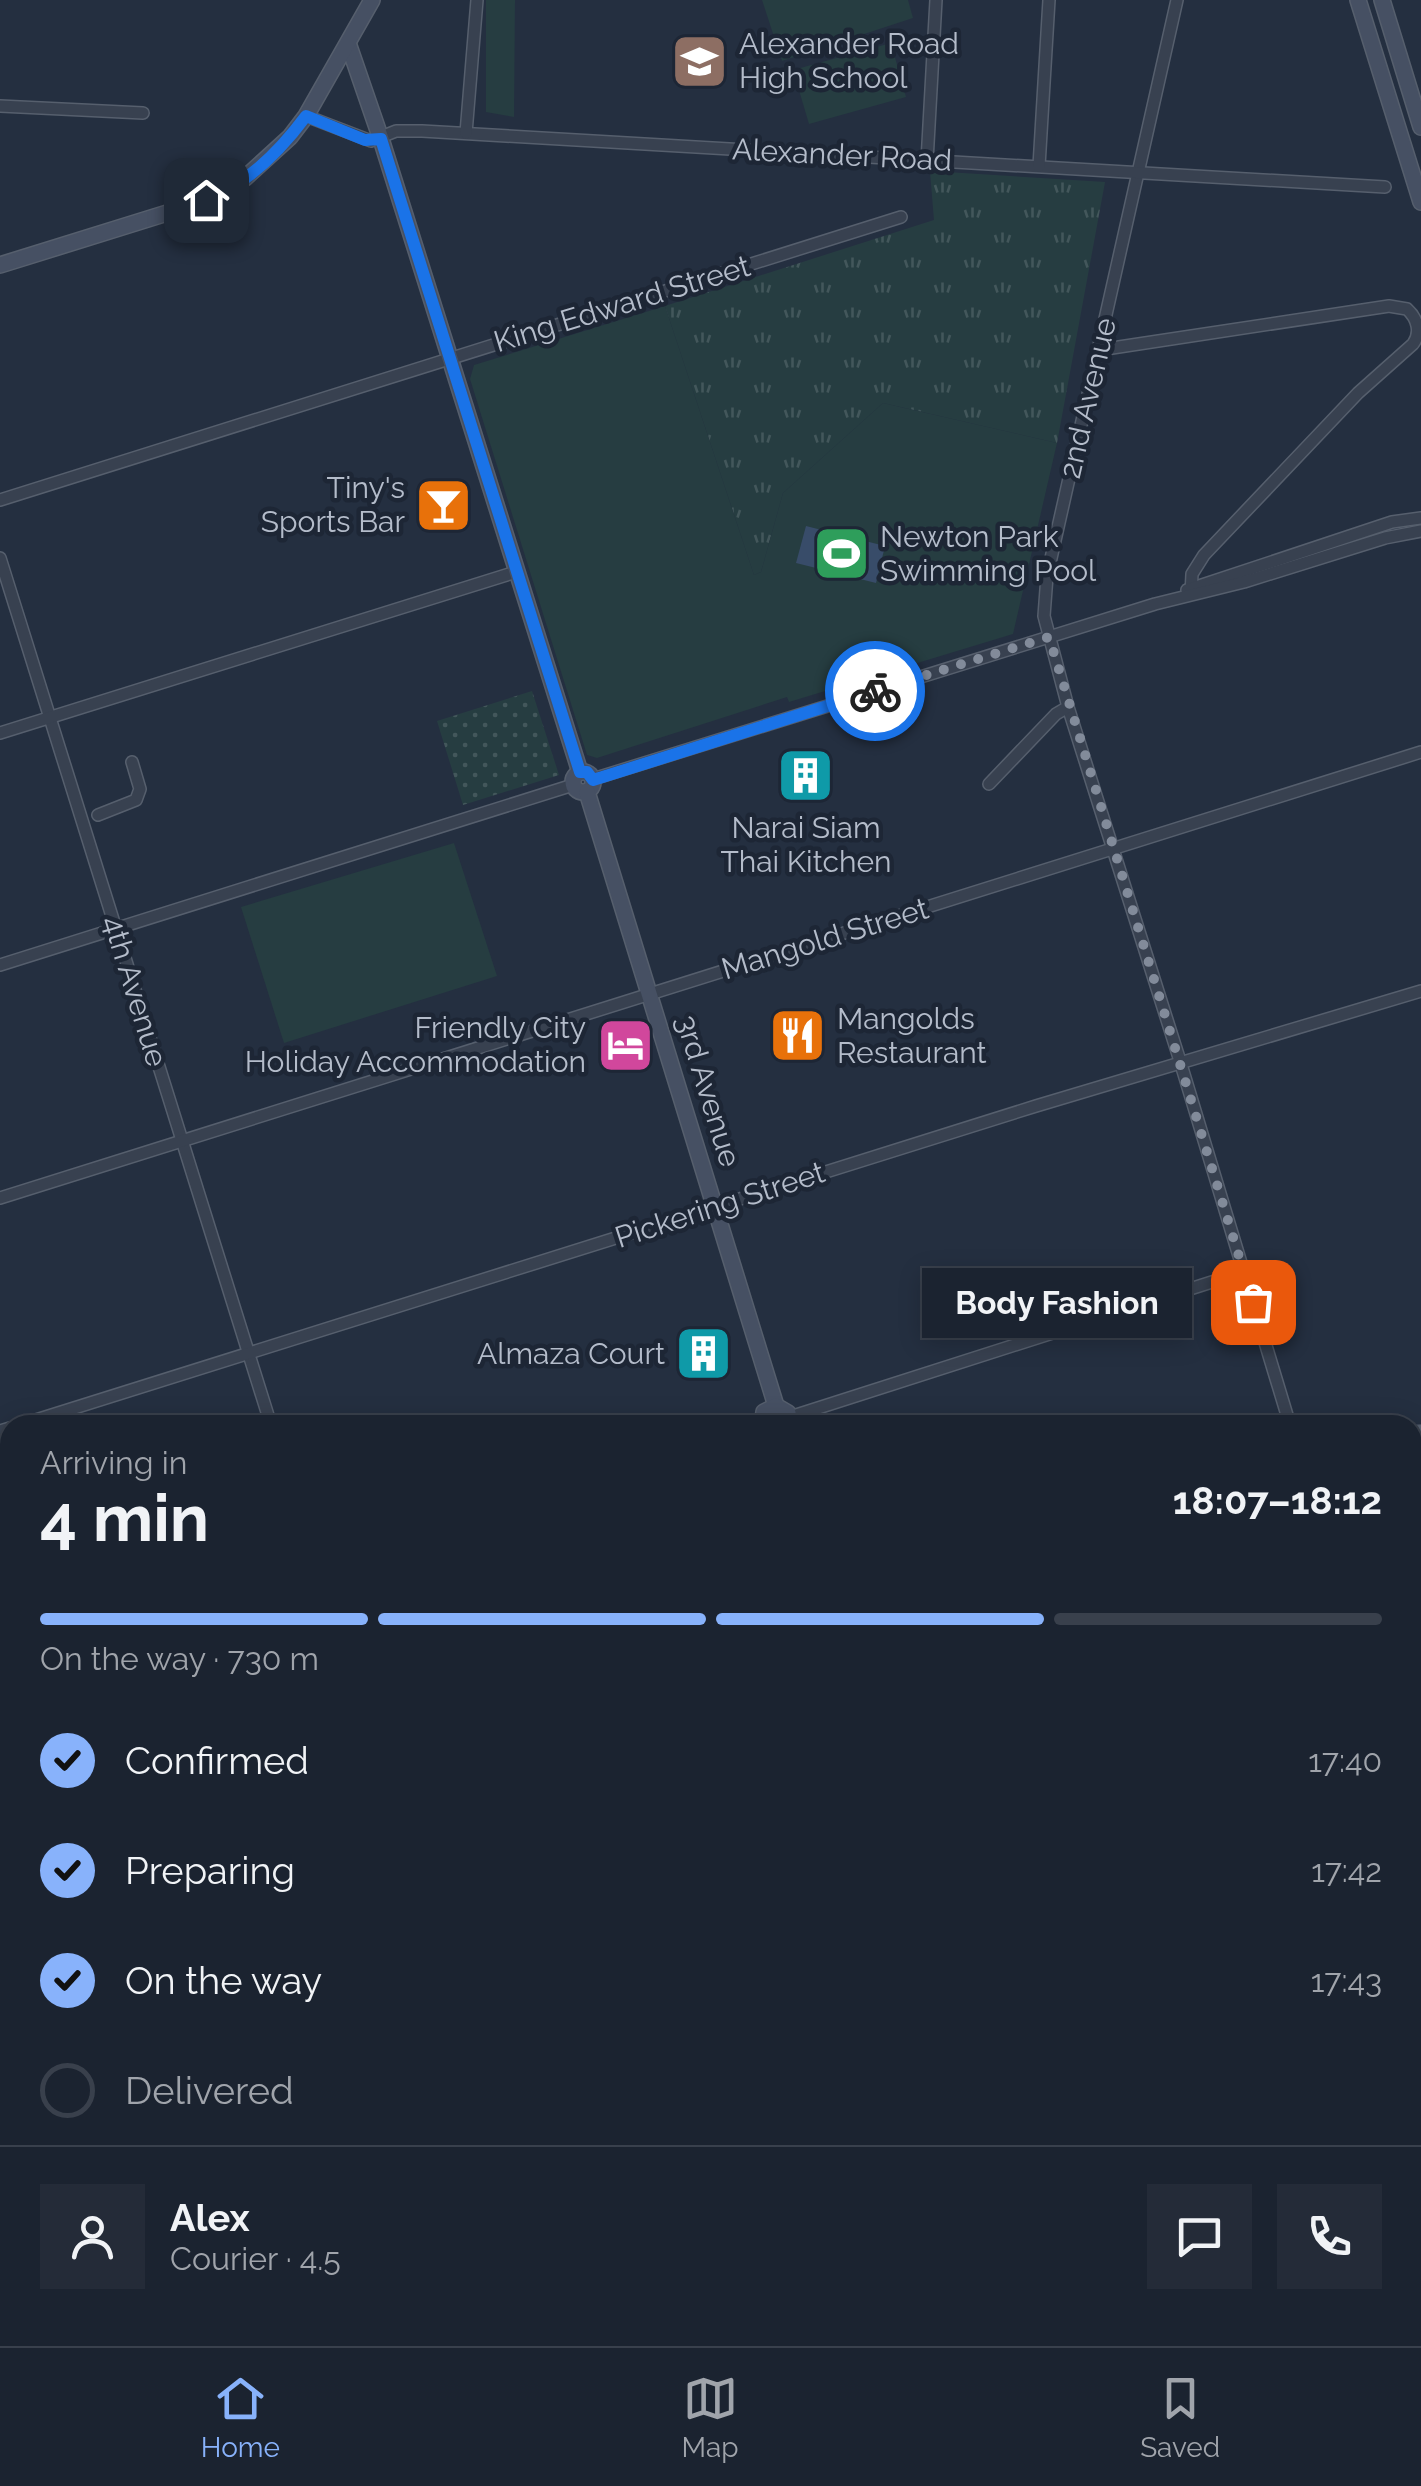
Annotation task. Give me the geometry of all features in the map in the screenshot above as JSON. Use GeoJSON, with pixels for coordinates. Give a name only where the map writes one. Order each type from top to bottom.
{"type":"FeatureCollection","features":[{"type":"Feature","properties":{"kind":"street"},"geometry":{"type":"LineString","coordinates":[[0,266],[213,197],[254,172],[306,116],[372,0]]}},
{"type":"Feature","properties":{"kind":"street"},"geometry":{"type":"LineString","coordinates":[[466,133],[477,0]]}},
{"type":"Feature","properties":{"kind":"street"},"geometry":{"type":"LineString","coordinates":[[927,161],[936,0]]}},
{"type":"Feature","properties":{"kind":"street"},"geometry":{"type":"LineString","coordinates":[[1040,166],[1049,0]]}},
{"type":"Feature","properties":{"kind":"street","name":"2nd Avenue"},"geometry":{"type":"LineString","coordinates":[[1178,0],[1047,576],[1044,616],[1068,707],[1287,1415]]}},
{"type":"Feature","properties":{"kind":"street"},"geometry":{"type":"LineString","coordinates":[[1358,0],[1421,202]]}},
{"type":"Feature","properties":{"kind":"street"},"geometry":{"type":"LineString","coordinates":[[1382,0],[1421,127]]}},
{"type":"Feature","properties":{"kind":"street","name":"3rd Avenue"},"geometry":{"type":"LineString","coordinates":[[348,46],[450,358],[776,1406]]}},
{"type":"Feature","properties":{"kind":"street"},"geometry":{"type":"LineString","coordinates":[[0,106],[142,113]]}},
{"type":"Feature","properties":{"kind":"street","name":"Alexander Road"},"geometry":{"type":"LineString","coordinates":[[306,116],[365,140],[381,139],[403,130],[1385,187]]}},
{"type":"Feature","properties":{"kind":"street","name":"King Edward Street"},"geometry":{"type":"LineString","coordinates":[[0,500],[900,217]]}},
{"type":"Feature","properties":{"kind":"street"},"geometry":{"type":"LineString","coordinates":[[1098,350],[1389,306],[1407,310],[1417,325],[1412,344],[1358,394],[1204,555],[1192,574],[1191,591]]}},
{"type":"Feature","properties":{"kind":"street"},"geometry":{"type":"LineString","coordinates":[[0,965],[1155,604],[1392,522],[1421,518]]}},
{"type":"Feature","properties":{"kind":"street"},"geometry":{"type":"LineString","coordinates":[[1191,591],[1421,531]]}},
{"type":"Feature","properties":{"kind":"street","name":"4th Avenue"},"geometry":{"type":"LineString","coordinates":[[0,558],[268,1415]]}},
{"type":"Feature","properties":{"kind":"street"},"geometry":{"type":"LineString","coordinates":[[0,733],[516,572]]}},
{"type":"Feature","properties":{"kind":"street"},"geometry":{"type":"LineString","coordinates":[[988,784],[1056,714],[1068,707]]}},
{"type":"Feature","properties":{"kind":"street","name":"Mangold Street"},"geometry":{"type":"LineString","coordinates":[[0,1198],[1421,752]]}},
{"type":"Feature","properties":{"kind":"street"},"geometry":{"type":"LineString","coordinates":[[98,815],[129,804],[140,795],[132,762]]}},
{"type":"Feature","properties":{"kind":"street","name":"Pickering Street"},"geometry":{"type":"LineString","coordinates":[[52,1415],[1180,1062],[1421,991]]}},
{"type":"Feature","properties":{"kind":"street"},"geometry":{"type":"LineString","coordinates":[[808,1415],[1244,1272]]}},
{"type":"Feature","properties":{"kind":"street"},"geometry":{"type":"LineString","coordinates":[[764,1415],[776,1406],[785,1409],[788,1415]]}},
{"type":"Feature","properties":{"kind":"green space"},"geometry":{"type":"Polygon","coordinates":[[[486,0],[515,0],[514,117],[486,112],[486,0]]]}},
{"type":"Feature","properties":{"kind":"green space"},"geometry":{"type":"Polygon","coordinates":[[[762,0],[908,0],[913,18],[782,61],[762,0]]]}},
{"type":"Feature","properties":{"kind":"green space"},"geometry":{"type":"Polygon","coordinates":[[[891,43],[906,97],[809,124],[793,70],[891,43]]]}},
{"type":"Feature","properties":{"kind":"green space"},"geometry":{"type":"Polygon","coordinates":[[[930,171],[1105,182],[1057,443],[883,403],[783,493],[761,572],[754,575],[665,306],[934,220],[930,171]]]}},
{"type":"Feature","properties":{"kind":"green space"},"geometry":{"type":"Polygon","coordinates":[[[665,306],[754,575],[761,572],[783,493],[883,403],[1057,443],[1013,634],[789,702],[787,697],[597,758],[587,755],[470,379],[474,365],[665,306]]]}},
{"type":"Feature","properties":{"kind":"green space"},"geometry":{"type":"Polygon","coordinates":[[[532,691],[559,775],[463,805],[437,721],[532,691]]]}},
{"type":"Feature","properties":{"kind":"green space"},"geometry":{"type":"Polygon","coordinates":[[[454,843],[497,976],[284,1043],[241,907],[454,843]]]}},
{"type":"Feature","properties":{"kind":"water","name":"Newton Park Swimming Pool"},"geometry":{"type":"Polygon","coordinates":[[[806,526],[885,546],[876,583],[796,563],[806,526]]]}},
{"type":"Feature","properties":{"kind":"way so far"},"geometry":{"type":"LineString","coordinates":[[875,691],[1049,637],[1253,1302]]}},
{"type":"Feature","properties":{"kind":"place","name":"Alexander Road High School"},"geometry":{"type":"Point","coordinates":[700,61]}},
{"type":"Feature","properties":{"kind":"place","name":"Tiny's Sports Bar"},"geometry":{"type":"Point","coordinates":[444,505]}},
{"type":"Feature","properties":{"kind":"place","name":"Newton Park Swimming Pool"},"geometry":{"type":"Point","coordinates":[841,554]}},
{"type":"Feature","properties":{"kind":"place","name":"Narai Siam Thai Kitchen"},"geometry":{"type":"Point","coordinates":[806,775]}},
{"type":"Feature","properties":{"kind":"place","name":"Mangolds Restaurant"},"geometry":{"type":"Point","coordinates":[798,1036]}},
{"type":"Feature","properties":{"kind":"place","name":"Friendly City Holiday Accommodation"},"geometry":{"type":"Point","coordinates":[625,1045]}},
{"type":"Feature","properties":{"kind":"place","name":"Body Fashion"},"geometry":{"type":"Point","coordinates":[1253,1302]}},
{"type":"Feature","properties":{"kind":"place","name":"Almaza Court"},"geometry":{"type":"Point","coordinates":[704,1354]}},
{"type":"Feature","properties":{"kind":"route"},"geometry":{"type":"LineString","coordinates":[[206,200],[254,172],[306,116],[371,142],[381,139],[580,772],[587,772],[593,780],[875,691]]}}]}
